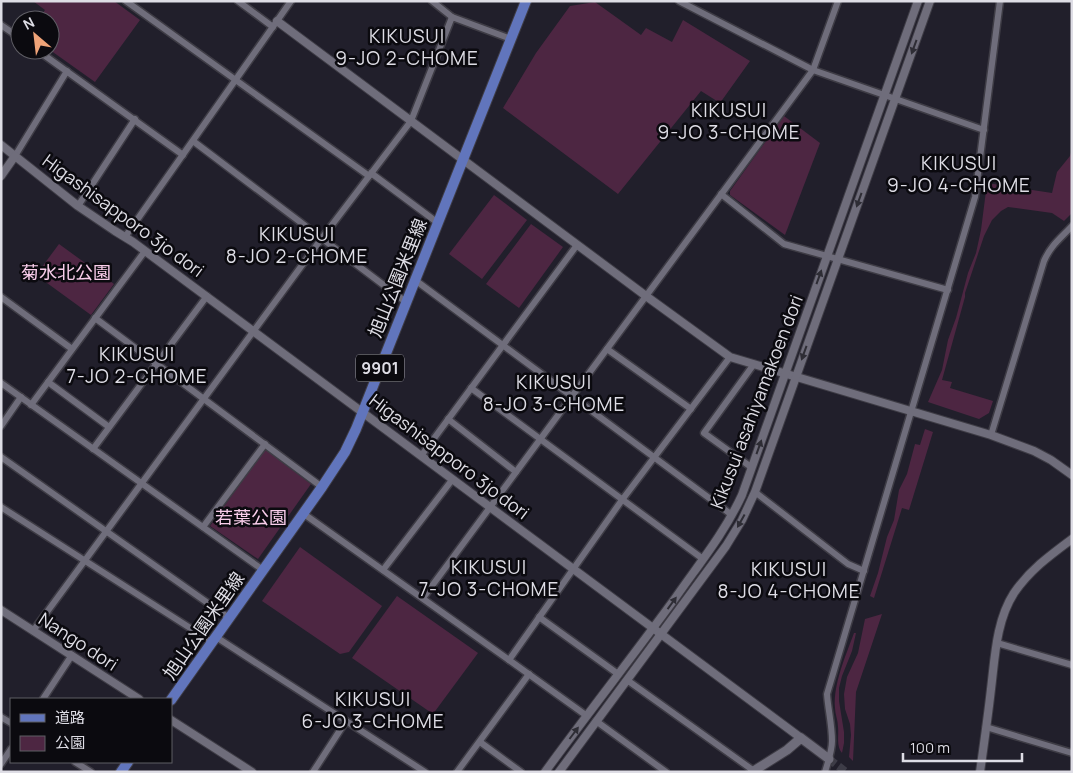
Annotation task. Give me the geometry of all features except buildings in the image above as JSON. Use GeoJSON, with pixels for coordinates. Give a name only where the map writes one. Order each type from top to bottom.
{"type":"FeatureCollection","features":[{"type":"Feature","properties":{"kind":"main road","name":"旭山公園米里線"},"geometry":{"type":"LineString","coordinates":[[172,699],[304,514],[345,452],[363,412],[526,1]]}},
{"type":"Feature","properties":{"kind":"main road","name":"Higashisapporo 3jo dori"},"geometry":{"type":"LineString","coordinates":[[801,738],[829,760]]}},
{"type":"Feature","properties":{"kind":"main road"},"geometry":{"type":"LineString","coordinates":[[753,771],[787,750],[801,738]]}},
{"type":"Feature","properties":{"kind":"street"},"geometry":{"type":"LineString","coordinates":[[126,1],[438,223]]}},
{"type":"Feature","properties":{"kind":"street"},"geometry":{"type":"LineString","coordinates":[[238,1],[275,24],[411,121],[730,357],[991,435],[1034,451],[1072,475]]}},
{"type":"Feature","properties":{"kind":"street"},"geometry":{"type":"LineString","coordinates":[[125,237],[291,1]]}},
{"type":"Feature","properties":{"kind":"street"},"geometry":{"type":"LineString","coordinates":[[680,1],[812,70],[984,130]]}},
{"type":"Feature","properties":{"kind":"street"},"geometry":{"type":"LineString","coordinates":[[423,598],[812,70],[838,1]]}},
{"type":"Feature","properties":{"kind":"street","name":"Kikusui asahiyamakoen dori"},"geometry":{"type":"LineString","coordinates":[[545,772],[653,628],[732,515],[742,494],[918,1]]}},
{"type":"Feature","properties":{"kind":"street","name":"Kikusui asahiyamakoen dori"},"geometry":{"type":"LineString","coordinates":[[559,772],[726,546],[742,520],[755,492],[930,1]]}},
{"type":"Feature","properties":{"kind":"street"},"geometry":{"type":"LineString","coordinates":[[825,772],[832,742],[827,694],[975,197],[1000,1]]}},
{"type":"Feature","properties":{"kind":"street"},"geometry":{"type":"LineString","coordinates":[[437,3],[452,17],[511,39]]}},
{"type":"Feature","properties":{"kind":"street"},"geometry":{"type":"LineString","coordinates":[[33,631],[322,238],[411,121],[452,17]]}},
{"type":"Feature","properties":{"kind":"street"},"geometry":{"type":"LineString","coordinates":[[51,60],[183,155]]}},
{"type":"Feature","properties":{"kind":"street"},"geometry":{"type":"LineString","coordinates":[[1,176],[67,71]]}},
{"type":"Feature","properties":{"kind":"street"},"geometry":{"type":"LineString","coordinates":[[78,206],[135,120]]}},
{"type":"Feature","properties":{"kind":"street"},"geometry":{"type":"LineString","coordinates":[[192,141],[406,302]]}},
{"type":"Feature","properties":{"kind":"street","name":"Higashisapporo 3jo dori"},"geometry":{"type":"LineString","coordinates":[[1,145],[78,206],[207,296],[801,738]]}},
{"type":"Feature","properties":{"kind":"street"},"geometry":{"type":"LineString","coordinates":[[722,194],[784,244],[948,290]]}},
{"type":"Feature","properties":{"kind":"street"},"geometry":{"type":"LineString","coordinates":[[991,435],[1044,261],[1048,251],[1072,226]]}},
{"type":"Feature","properties":{"kind":"street"},"geometry":{"type":"LineString","coordinates":[[421,456],[577,245]]}},
{"type":"Feature","properties":{"kind":"street"},"geometry":{"type":"LineString","coordinates":[[32,405],[145,251]]}},
{"type":"Feature","properties":{"kind":"street"},"geometry":{"type":"LineString","coordinates":[[415,280],[732,515]]}},
{"type":"Feature","properties":{"kind":"street"},"geometry":{"type":"LineString","coordinates":[[93,449],[207,296]]}},
{"type":"Feature","properties":{"kind":"street"},"geometry":{"type":"LineString","coordinates":[[1,298],[72,349]]}},
{"type":"Feature","properties":{"kind":"street"},"geometry":{"type":"LineString","coordinates":[[95,318],[322,487]]}},
{"type":"Feature","properties":{"kind":"street"},"geometry":{"type":"LineString","coordinates":[[607,349],[691,409]]}},
{"type":"Feature","properties":{"kind":"street"},"geometry":{"type":"LineString","coordinates":[[509,660],[622,500],[730,357]]}},
{"type":"Feature","properties":{"kind":"street"},"geometry":{"type":"LineString","coordinates":[[751,467],[704,433],[754,364]]}},
{"type":"Feature","properties":{"kind":"street"},"geometry":{"type":"LineString","coordinates":[[48,382],[109,427]]}},
{"type":"Feature","properties":{"kind":"street"},"geometry":{"type":"LineString","coordinates":[[1,383],[264,570]]}},
{"type":"Feature","properties":{"kind":"street"},"geometry":{"type":"LineString","coordinates":[[471,388],[703,559]]}},
{"type":"Feature","properties":{"kind":"street"},"geometry":{"type":"LineString","coordinates":[[1,426],[21,397]]}},
{"type":"Feature","properties":{"kind":"street"},"geometry":{"type":"LineString","coordinates":[[448,419],[516,472]]}},
{"type":"Feature","properties":{"kind":"street"},"geometry":{"type":"LineString","coordinates":[[203,527],[265,444]]}},
{"type":"Feature","properties":{"kind":"street"},"geometry":{"type":"LineString","coordinates":[[1,457],[229,618]]}},
{"type":"Feature","properties":{"kind":"street"},"geometry":{"type":"LineString","coordinates":[[383,570],[452,480]]}},
{"type":"Feature","properties":{"kind":"street"},"geometry":{"type":"LineString","coordinates":[[755,492],[848,564],[864,572]]}},
{"type":"Feature","properties":{"kind":"street"},"geometry":{"type":"LineString","coordinates":[[1,507],[425,772]]}},
{"type":"Feature","properties":{"kind":"street"},"geometry":{"type":"LineString","coordinates":[[304,514],[587,716]]}},
{"type":"Feature","properties":{"kind":"street"},"geometry":{"type":"LineString","coordinates":[[980,772],[1001,621],[1013,595],[1023,581],[1042,561],[1072,539]]}},
{"type":"Feature","properties":{"kind":"street","name":"Nango dori"},"geometry":{"type":"LineString","coordinates":[[1,610],[137,698]]}},
{"type":"Feature","properties":{"kind":"street"},"geometry":{"type":"LineString","coordinates":[[539,617],[618,674]]}},
{"type":"Feature","properties":{"kind":"street"},"geometry":{"type":"LineString","coordinates":[[997,643],[1072,664]]}},
{"type":"Feature","properties":{"kind":"street"},"geometry":{"type":"LineString","coordinates":[[44,698],[72,655]]}},
{"type":"Feature","properties":{"kind":"street"},"geometry":{"type":"LineString","coordinates":[[458,772],[529,674]]}},
{"type":"Feature","properties":{"kind":"street"},"geometry":{"type":"LineString","coordinates":[[627,680],[753,771]]}},
{"type":"Feature","properties":{"kind":"street"},"geometry":{"type":"LineString","coordinates":[[172,721],[252,772]]}},
{"type":"Feature","properties":{"kind":"street"},"geometry":{"type":"LineString","coordinates":[[313,772],[346,722]]}},
{"type":"Feature","properties":{"kind":"street"},"geometry":{"type":"LineString","coordinates":[[596,722],[666,772]]}},
{"type":"Feature","properties":{"kind":"street"},"geometry":{"type":"LineString","coordinates":[[986,727],[1072,753]]}},
{"type":"Feature","properties":{"kind":"street"},"geometry":{"type":"LineString","coordinates":[[480,742],[521,772]]}},
{"type":"Feature","properties":{"kind":"street"},"geometry":{"type":"LineString","coordinates":[[1,764],[10,750]]}},
{"type":"Feature","properties":{"kind":"street"},"geometry":{"type":"LineString","coordinates":[[77,763],[92,772]]}},
{"type":"Feature","properties":{"kind":"green space"},"geometry":{"type":"Polygon","coordinates":[[[33,1],[114,1],[140,20],[95,82],[60,57],[60,10],[45,10],[33,1]]]}},
{"type":"Feature","properties":{"kind":"green space"},"geometry":{"type":"Polygon","coordinates":[[[595,2],[641,35],[646,28],[672,42],[683,20],[750,61],[720,103],[701,91],[618,194],[503,108],[536,53],[570,6],[595,2]]]}},
{"type":"Feature","properties":{"kind":"green space"},"geometry":{"type":"Polygon","coordinates":[[[784,116],[820,143],[785,235],[730,195],[730,191],[784,116]]]}},
{"type":"Feature","properties":{"kind":"green space"},"geometry":{"type":"Polygon","coordinates":[[[1072,149],[1072,213],[1064,221],[1052,213],[1008,207],[1001,211],[992,220],[984,236],[965,293],[942,380],[952,382],[950,388],[993,401],[989,413],[979,419],[928,402],[942,370],[948,340],[976,253],[987,183],[1052,193],[1057,172],[1070,156],[1072,149]]]}},
{"type":"Feature","properties":{"kind":"green space"},"geometry":{"type":"Polygon","coordinates":[[[494,195],[527,220],[482,279],[449,254],[494,195]]]}},
{"type":"Feature","properties":{"kind":"green space"},"geometry":{"type":"Polygon","coordinates":[[[531,224],[563,247],[519,308],[486,284],[531,224]]]}},
{"type":"Feature","properties":{"kind":"green space","name":"菊水北公園"},"geometry":{"type":"Polygon","coordinates":[[[59,244],[114,284],[91,315],[36,275],[59,244]]]}},
{"type":"Feature","properties":{"kind":"green space"},"geometry":{"type":"Polygon","coordinates":[[[925,429],[933,432],[909,510],[902,508],[874,598],[870,596],[887,537],[894,520],[899,490],[907,474],[915,444],[920,445],[925,429]]]}},
{"type":"Feature","properties":{"kind":"green space","name":"若葉公園"},"geometry":{"type":"Polygon","coordinates":[[[265,449],[311,484],[258,559],[210,526],[265,449]]]}},
{"type":"Feature","properties":{"kind":"green space"},"geometry":{"type":"Polygon","coordinates":[[[300,547],[382,606],[349,652],[340,654],[262,601],[300,547]]]}},
{"type":"Feature","properties":{"kind":"green space"},"geometry":{"type":"Polygon","coordinates":[[[397,596],[478,653],[433,714],[352,658],[397,596]]]}},
{"type":"Feature","properties":{"kind":"green space"},"geometry":{"type":"Polygon","coordinates":[[[882,614],[856,692],[853,761],[849,757],[851,735],[845,709],[844,694],[847,677],[858,653],[865,619],[882,614]]]}},
{"type":"Feature","properties":{"kind":"green space"},"geometry":{"type":"Polygon","coordinates":[[[854,633],[856,633],[852,651],[839,688],[844,732],[842,753],[838,744],[838,724],[835,710],[836,689],[854,633]]]}},
{"type":"Feature","properties":{"kind":"tunnel"},"geometry":{"type":"LineString","coordinates":[[829,759],[846,772]]}},
{"type":"Feature","properties":{"kind":"district","name":"KIKUSUI 9-JO 2-CHOME"},"geometry":{"type":"Point","coordinates":[407,47]}},
{"type":"Feature","properties":{"kind":"district","name":"KIKUSUI 9-JO 3-CHOME"},"geometry":{"type":"Point","coordinates":[729,121]}},
{"type":"Feature","properties":{"kind":"district","name":"KIKUSUI 9-JO 4-CHOME"},"geometry":{"type":"Point","coordinates":[959,174]}},
{"type":"Feature","properties":{"kind":"district","name":"KIKUSUI 8-JO 2-CHOME"},"geometry":{"type":"Point","coordinates":[297,245]}},
{"type":"Feature","properties":{"kind":"district","name":"KIKUSUI 7-JO 2-CHOME"},"geometry":{"type":"Point","coordinates":[137,365]}},
{"type":"Feature","properties":{"kind":"district","name":"KIKUSUI 8-JO 3-CHOME"},"geometry":{"type":"Point","coordinates":[554,393]}},
{"type":"Feature","properties":{"kind":"district","name":"KIKUSUI 7-JO 3-CHOME"},"geometry":{"type":"Point","coordinates":[489,578]}},
{"type":"Feature","properties":{"kind":"district","name":"KIKUSUI 8-JO 4-CHOME"},"geometry":{"type":"Point","coordinates":[789,580]}},
{"type":"Feature","properties":{"kind":"district","name":"KIKUSUI 6-JO 3-CHOME"},"geometry":{"type":"Point","coordinates":[373,710]}}]}
